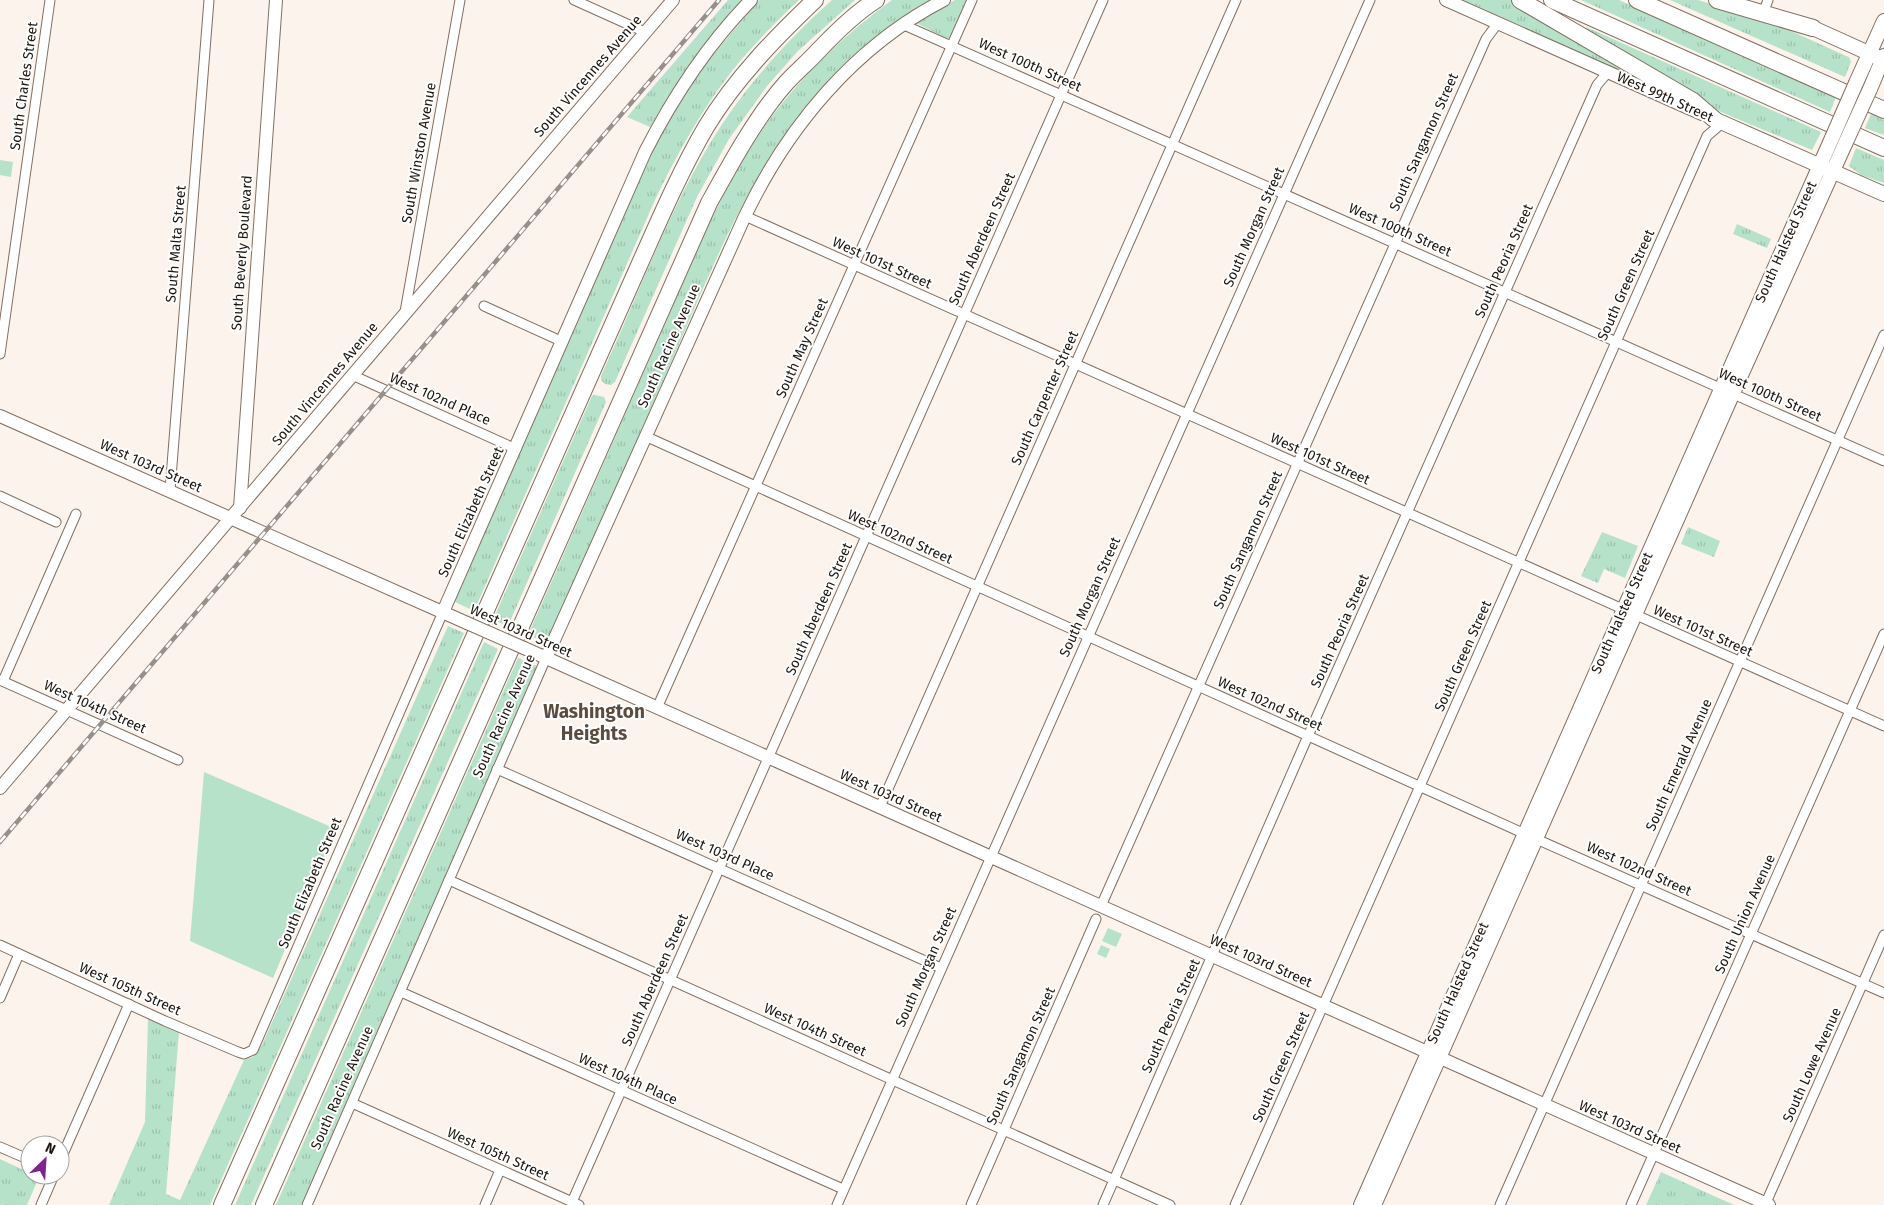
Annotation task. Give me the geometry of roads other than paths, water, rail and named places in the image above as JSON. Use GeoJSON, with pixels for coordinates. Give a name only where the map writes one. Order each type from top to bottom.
{"type":"FeatureCollection","features":[{"type":"Feature","properties":{"kind":"highway"},"geometry":{"type":"LineString","coordinates":[[222,1205],[686,163],[707,126],[759,56],[815,0]]}},
{"type":"Feature","properties":{"kind":"highway"},"geometry":{"type":"LineString","coordinates":[[264,1205],[709,203],[728,168],[785,84],[837,31],[876,0]]}},
{"type":"Feature","properties":{"kind":"highway"},"geometry":{"type":"LineString","coordinates":[[1520,0],[1693,101],[1718,121]]}},
{"type":"Feature","properties":{"kind":"highway"},"geometry":{"type":"LineString","coordinates":[[1552,0],[1884,148]]}},
{"type":"Feature","properties":{"kind":"highway"},"geometry":{"type":"LineString","coordinates":[[1637,0],[1884,110]]}},
{"type":"Feature","properties":{"kind":"highway"},"geometry":{"type":"LineString","coordinates":[[1717,0],[1813,28]]}},
{"type":"Feature","properties":{"kind":"main road","name":"South Beverly Boulevard"},"geometry":{"type":"LineString","coordinates":[[235,513],[276,0]]}},
{"type":"Feature","properties":{"kind":"main road","name":"South Vincennes Avenue"},"geometry":{"type":"LineString","coordinates":[[0,788],[672,0]]}},
{"type":"Feature","properties":{"kind":"main road","name":"South Elizabeth Street"},"geometry":{"type":"LineString","coordinates":[[443,612],[645,152],[660,122],[692,71],[750,0]]}},
{"type":"Feature","properties":{"kind":"main road","name":"South Racine Avenue"},"geometry":{"type":"LineString","coordinates":[[546,658],[745,216],[772,165],[810,110],[836,81],[866,53],[904,25],[944,0]]}},
{"type":"Feature","properties":{"kind":"main road","name":"West 99th Street"},"geometry":{"type":"LineString","coordinates":[[1446,0],[1884,194]]}},
{"type":"Feature","properties":{"kind":"main road"},"geometry":{"type":"LineString","coordinates":[[1747,0],[1766,4],[1813,28],[1884,58]]}},
{"type":"Feature","properties":{"kind":"main road","name":"South Halsted Street"},"geometry":{"type":"LineString","coordinates":[[1374,1205],[1434,1055],[1727,391],[1819,166],[1884,21]]}},
{"type":"Feature","properties":{"kind":"main road","name":"South Halsted Street"},"geometry":{"type":"LineString","coordinates":[[1727,391],[1833,172],[1884,58]]}},
{"type":"Feature","properties":{"kind":"main road","name":"West 103rd Street"},"geometry":{"type":"LineString","coordinates":[[0,416],[170,490],[235,513],[467,623],[1766,1204]]}},
{"type":"Feature","properties":{"kind":"main road","name":"South Halsted Street"},"geometry":{"type":"LineString","coordinates":[[1361,1205],[1434,1055]]}},
{"type":"Feature","properties":{"kind":"street","name":"South Charles Street"},"geometry":{"type":"LineString","coordinates":[[0,354],[50,0]]}},
{"type":"Feature","properties":{"kind":"street","name":"South Malta Street"},"geometry":{"type":"LineString","coordinates":[[170,490],[209,0]]}},
{"type":"Feature","properties":{"kind":"street","name":"South Winston Avenue"},"geometry":{"type":"LineString","coordinates":[[406,312],[460,0]]}},
{"type":"Feature","properties":{"kind":"street"},"geometry":{"type":"LineString","coordinates":[[574,0],[645,32]]}},
{"type":"Feature","properties":{"kind":"street","name":"South May Street"},"geometry":{"type":"LineString","coordinates":[[657,708],[972,0]]}},
{"type":"Feature","properties":{"kind":"street","name":"South Aberdeen Street"},"geometry":{"type":"LineString","coordinates":[[576,1204],[621,1091],[1103,0]]}},
{"type":"Feature","properties":{"kind":"street","name":"South Carpenter Street"},"geometry":{"type":"LineString","coordinates":[[880,807],[1236,0]]}},
{"type":"Feature","properties":{"kind":"street","name":"South Morgan Street"},"geometry":{"type":"LineString","coordinates":[[836,1205],[1370,0]]}},
{"type":"Feature","properties":{"kind":"street","name":"South Sangamon Street"},"geometry":{"type":"LineString","coordinates":[[1101,906],[1394,243],[1486,39],[1498,23]]}},
{"type":"Feature","properties":{"kind":"street","name":"West 100th Street"},"geometry":{"type":"LineString","coordinates":[[904,25],[1884,461]]}},
{"type":"Feature","properties":{"kind":"street","name":"South Peoria Street"},"geometry":{"type":"LineString","coordinates":[[1103,1205],[1308,736],[1597,85],[1608,72]]}},
{"type":"Feature","properties":{"kind":"street","name":"South Green Street"},"geometry":{"type":"LineString","coordinates":[[1235,1205],[1707,136],[1718,121]]}},
{"type":"Feature","properties":{"kind":"street","name":"West 101st Street"},"geometry":{"type":"LineString","coordinates":[[745,216],[1884,726]]}},
{"type":"Feature","properties":{"kind":"street"},"geometry":{"type":"LineString","coordinates":[[484,306],[563,342]]}},
{"type":"Feature","properties":{"kind":"street","name":"South Emerald Avenue"},"geometry":{"type":"LineString","coordinates":[[1500,1205],[1884,335]]}},
{"type":"Feature","properties":{"kind":"street","name":"West 102nd Place"},"geometry":{"type":"LineString","coordinates":[[352,375],[516,448]]}},
{"type":"Feature","properties":{"kind":"street","name":"West 102nd Street"},"geometry":{"type":"LineString","coordinates":[[645,436],[1641,886],[1884,993]]}},
{"type":"Feature","properties":{"kind":"street"},"geometry":{"type":"LineString","coordinates":[[0,496],[70,528]]}},
{"type":"Feature","properties":{"kind":"street"},"geometry":{"type":"LineString","coordinates":[[1,681],[76,514]]}},
{"type":"Feature","properties":{"kind":"street","name":"South Elizabeth Street"},"geometry":{"type":"LineString","coordinates":[[249,1052],[256,1045],[443,612]]}},
{"type":"Feature","properties":{"kind":"street","name":"South Union Avenue"},"geometry":{"type":"LineString","coordinates":[[1632,1205],[1884,634]]}},
{"type":"Feature","properties":{"kind":"street","name":"South Racine Avenue"},"geometry":{"type":"LineString","coordinates":[[307,1205],[546,658]]}},
{"type":"Feature","properties":{"kind":"street","name":"West 104th Street"},"geometry":{"type":"LineString","coordinates":[[1,681],[178,760]]}},
{"type":"Feature","properties":{"kind":"street","name":"West 103rd Place"},"geometry":{"type":"LineString","coordinates":[[497,769],[941,968]]}},
{"type":"Feature","properties":{"kind":"street","name":"West 104th Street"},"geometry":{"type":"LineString","coordinates":[[449,880],[1170,1205]]}},
{"type":"Feature","properties":{"kind":"street","name":"South Sangamon Street"},"geometry":{"type":"LineString","coordinates":[[971,1205],[1096,919]]}},
{"type":"Feature","properties":{"kind":"street","name":"South Lowe Avenue"},"geometry":{"type":"LineString","coordinates":[[1766,1204],[1884,935]]}},
{"type":"Feature","properties":{"kind":"street","name":"West 105th Street"},"geometry":{"type":"LineString","coordinates":[[0,945],[238,1052],[249,1052]]}},
{"type":"Feature","properties":{"kind":"street"},"geometry":{"type":"LineString","coordinates":[[0,998],[19,954]]}},
{"type":"Feature","properties":{"kind":"street","name":"West 104th Place"},"geometry":{"type":"LineString","coordinates":[[401,992],[843,1189]]}},
{"type":"Feature","properties":{"kind":"street"},"geometry":{"type":"LineString","coordinates":[[70,1138],[129,1004]]}},
{"type":"Feature","properties":{"kind":"street","name":"West 105th Street"},"geometry":{"type":"LineString","coordinates":[[352,1103],[576,1204]]}},
{"type":"Feature","properties":{"kind":"street"},"geometry":{"type":"LineString","coordinates":[[0,1147],[20,1156]]}},
{"type":"Feature","properties":{"kind":"street"},"geometry":{"type":"LineString","coordinates":[[485,1205],[500,1170]]}},
{"type":"Feature","properties":{"kind":"street"},"geometry":{"type":"LineString","coordinates":[[41,1205],[50,1185]]}},
{"type":"Feature","properties":{"kind":"railway"},"geometry":{"type":"LineString","coordinates":[[0,842],[719,0]]}},
{"type":"Feature","properties":{"kind":"district","name":"Washington Heights"},"geometry":{"type":"Point","coordinates":[594,722]}}]}
